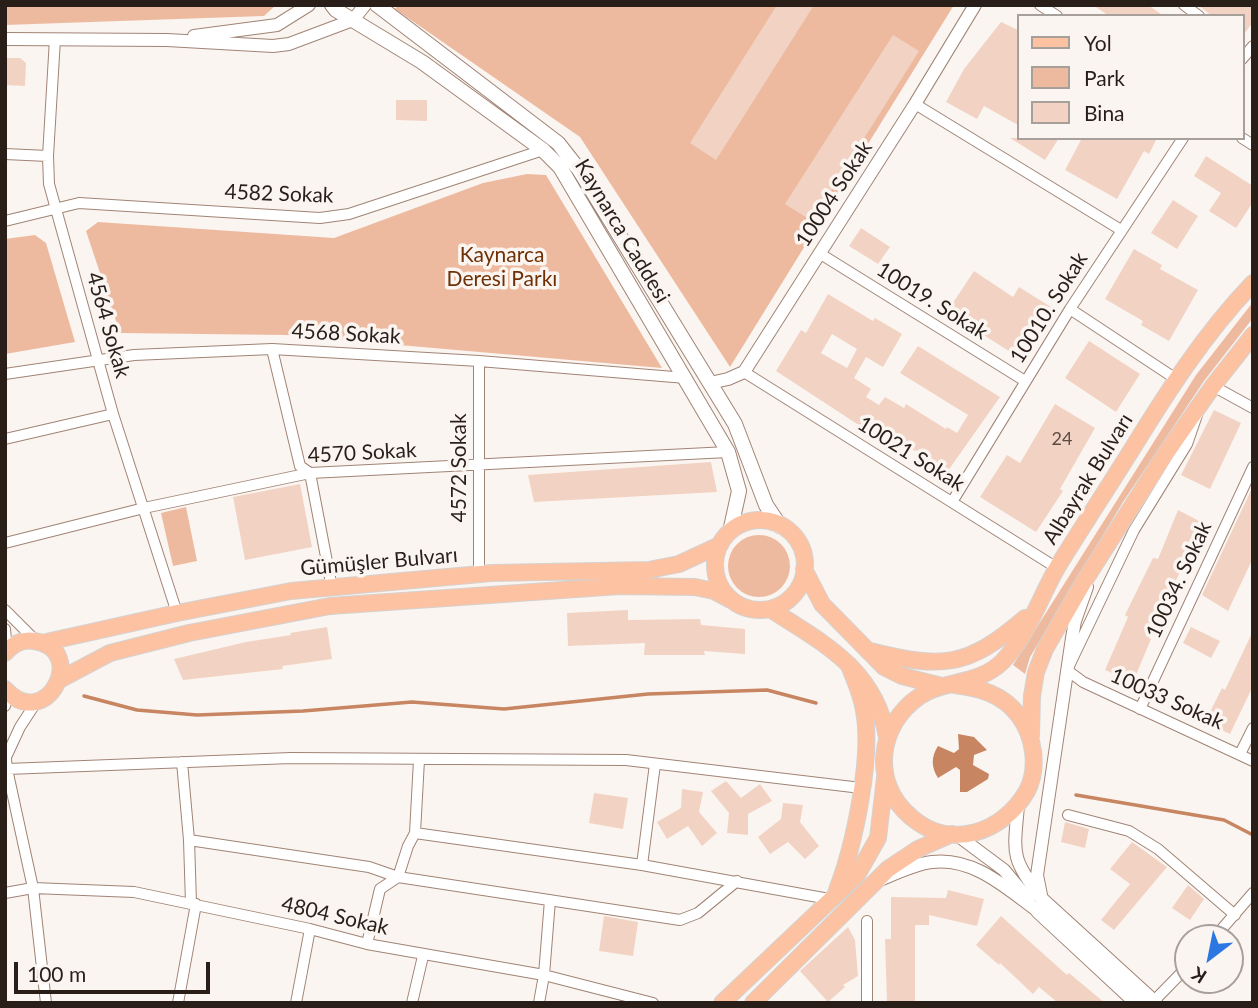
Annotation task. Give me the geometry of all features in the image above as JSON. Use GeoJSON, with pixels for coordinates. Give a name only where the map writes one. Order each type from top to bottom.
{"type":"FeatureCollection","features":[{"type":"Feature","properties":{"kind":"main road","name":"Kaynarca Caddesi"},"geometry":{"type":"LineString","coordinates":[[332,5],[335,10],[422,61],[543,150],[560,167],[728,452],[739,491],[725,538],[715,560],[721,588],[731,600]]}},
{"type":"Feature","properties":{"kind":"main road","name":"Kaynarca Caddesi"},"geometry":{"type":"LineString","coordinates":[[377,5],[558,143],[600,200],[735,424],[766,505],[780,526],[792,534],[800,546],[804,569],[822,604],[884,667],[902,676],[948,685]]}},
{"type":"Feature","properties":{"kind":"main road","name":"Albayrak Bulvarı"},"geometry":{"type":"LineString","coordinates":[[948,685],[979,676],[1001,663],[1019,638],[1057,568],[1176,379],[1253,283]]}},
{"type":"Feature","properties":{"kind":"main road"},"geometry":{"type":"LineString","coordinates":[[753,1003],[902,858],[955,835],[980,832],[1001,822],[1018,806],[1030,785],[1034,762],[1031,738],[1032,696],[1040,659],[1136,500],[1213,386],[1253,335]]}},
{"type":"Feature","properties":{"kind":"main road"},"geometry":{"type":"LineString","coordinates":[[725,538],[739,526],[752,521],[767,521],[780,526]]}},
{"type":"Feature","properties":{"kind":"main road","name":"Gümüşler Bulvarı"},"geometry":{"type":"LineString","coordinates":[[6,652],[17,643],[39,642],[291,591],[479,574],[649,570],[679,564],[725,538]]}},
{"type":"Feature","properties":{"kind":"main road"},"geometry":{"type":"LineString","coordinates":[[731,600],[744,607],[770,609],[788,601],[798,590],[804,569]]}},
{"type":"Feature","properties":{"kind":"main road","name":"Gümüşler Bulvarı"},"geometry":{"type":"LineString","coordinates":[[37,701],[53,691],[59,680],[110,653],[189,633],[330,606],[632,586],[695,587],[714,591],[731,600]]}},
{"type":"Feature","properties":{"kind":"main road"},"geometry":{"type":"LineString","coordinates":[[770,609],[818,639],[849,664],[877,701],[887,737]]}},
{"type":"Feature","properties":{"kind":"main road"},"geometry":{"type":"LineString","coordinates":[[869,651],[915,662],[947,662],[988,647],[1035,609]]}},
{"type":"Feature","properties":{"kind":"main road"},"geometry":{"type":"LineString","coordinates":[[39,642],[57,655],[61,667],[59,680]]}},
{"type":"Feature","properties":{"kind":"main road"},"geometry":{"type":"LineString","coordinates":[[832,897],[851,849],[866,738],[864,710],[849,664]]}},
{"type":"Feature","properties":{"kind":"main road"},"geometry":{"type":"LineString","coordinates":[[722,1003],[857,875],[873,849],[880,826],[885,776],[883,756],[887,737],[895,719],[908,704],[923,693],[948,685],[980,688],[1002,698],[1020,716],[1031,738]]}},
{"type":"Feature","properties":{"kind":"main road"},"geometry":{"type":"LineString","coordinates":[[6,695],[37,701]]}},
{"type":"Feature","properties":{"kind":"main road"},"geometry":{"type":"LineString","coordinates":[[885,776],[894,799],[911,818],[932,830],[955,835]]}},
{"type":"Feature","properties":{"kind":"main road"},"geometry":{"type":"LineString","coordinates":[[1040,905],[1154,1002]]}},
{"type":"Feature","properties":{"kind":"main road"},"geometry":{"type":"LineString","coordinates":[[1040,905],[1137,1003]]}},
{"type":"Feature","properties":{"kind":"street"},"geometry":{"type":"LineString","coordinates":[[166,40],[278,25],[309,5]]}},
{"type":"Feature","properties":{"kind":"street"},"geometry":{"type":"LineString","coordinates":[[5,39],[166,40],[273,46],[289,44],[353,20],[365,5]]}},
{"type":"Feature","properties":{"kind":"street","name":"10004 Sokak"},"geometry":{"type":"LineString","coordinates":[[744,372],[975,5]]}},
{"type":"Feature","properties":{"kind":"street","name":"4564 Sokak"},"geometry":{"type":"LineString","coordinates":[[55,39],[48,156],[50,184],[113,414],[177,613]]}},
{"type":"Feature","properties":{"kind":"street"},"geometry":{"type":"LineString","coordinates":[[915,104],[1121,230]]}},
{"type":"Feature","properties":{"kind":"street","name":"10010. Sokak"},"geometry":{"type":"LineString","coordinates":[[952,502],[1070,309],[1182,140]]}},
{"type":"Feature","properties":{"kind":"street","name":"4582 Sokak"},"geometry":{"type":"LineString","coordinates":[[5,221],[79,203],[335,217],[543,150]]}},
{"type":"Feature","properties":{"kind":"street"},"geometry":{"type":"LineString","coordinates":[[5,154],[48,156]]}},
{"type":"Feature","properties":{"kind":"street","name":"10019. Sokak"},"geometry":{"type":"LineString","coordinates":[[819,253],[1025,381]]}},
{"type":"Feature","properties":{"kind":"street"},"geometry":{"type":"LineString","coordinates":[[1070,309],[1176,379]]}},
{"type":"Feature","properties":{"kind":"street"},"geometry":{"type":"LineString","coordinates":[[272,349],[300,466],[310,473],[332,587]]}},
{"type":"Feature","properties":{"kind":"street","name":"4568 Sokak"},"geometry":{"type":"LineString","coordinates":[[5,374],[134,355],[272,349],[479,361],[686,378]]}},
{"type":"Feature","properties":{"kind":"street","name":"4572 Sokak"},"geometry":{"type":"LineString","coordinates":[[479,361],[479,574]]}},
{"type":"Feature","properties":{"kind":"street"},"geometry":{"type":"LineString","coordinates":[[710,383],[728,380],[744,372]]}},
{"type":"Feature","properties":{"kind":"street","name":"10021 Sokak"},"geometry":{"type":"LineString","coordinates":[[744,372],[1057,568]]}},
{"type":"Feature","properties":{"kind":"street"},"geometry":{"type":"LineString","coordinates":[[1213,386],[1253,408]]}},
{"type":"Feature","properties":{"kind":"street"},"geometry":{"type":"LineString","coordinates":[[1067,670],[1134,530],[1186,444],[1197,419],[1197,409]]}},
{"type":"Feature","properties":{"kind":"street"},"geometry":{"type":"LineString","coordinates":[[5,439],[113,414]]}},
{"type":"Feature","properties":{"kind":"street","name":"4570 Sokak"},"geometry":{"type":"LineString","coordinates":[[5,542],[144,508],[310,473],[728,452]]}},
{"type":"Feature","properties":{"kind":"street","name":"10034. Sokak"},"geometry":{"type":"LineString","coordinates":[[1139,709],[1253,467]]}},
{"type":"Feature","properties":{"kind":"street"},"geometry":{"type":"LineString","coordinates":[[1134,530],[1136,500]]}},
{"type":"Feature","properties":{"kind":"street"},"geometry":{"type":"LineString","coordinates":[[1040,905],[1037,875],[1075,621],[1098,559]]}},
{"type":"Feature","properties":{"kind":"street"},"geometry":{"type":"LineString","coordinates":[[5,610],[39,642]]}},
{"type":"Feature","properties":{"kind":"street"},"geometry":{"type":"LineString","coordinates":[[5,629],[6,652]]}},
{"type":"Feature","properties":{"kind":"street","name":"10033 Sokak"},"geometry":{"type":"LineString","coordinates":[[1067,670],[1083,682],[1253,761]]}},
{"type":"Feature","properties":{"kind":"street"},"geometry":{"type":"LineString","coordinates":[[37,701],[6,752],[6,769],[33,888],[47,1003]]}},
{"type":"Feature","properties":{"kind":"street"},"geometry":{"type":"LineString","coordinates":[[1240,754],[1253,728]]}},
{"type":"Feature","properties":{"kind":"street"},"geometry":{"type":"LineString","coordinates":[[6,769],[291,758],[626,760],[861,788]]}},
{"type":"Feature","properties":{"kind":"street"},"geometry":{"type":"LineString","coordinates":[[367,944],[380,889],[398,877],[415,833],[419,760]]}},
{"type":"Feature","properties":{"kind":"street"},"geometry":{"type":"LineString","coordinates":[[178,1003],[193,903],[182,762]]}},
{"type":"Feature","properties":{"kind":"street"},"geometry":{"type":"LineString","coordinates":[[642,865],[655,765]]}},
{"type":"Feature","properties":{"kind":"street"},"geometry":{"type":"LineString","coordinates":[[1018,806],[1014,845],[1016,857],[1020,871],[1040,905]]}},
{"type":"Feature","properties":{"kind":"street"},"geometry":{"type":"LineString","coordinates":[[1068,815],[1129,831],[1158,849],[1236,915]]}},
{"type":"Feature","properties":{"kind":"street"},"geometry":{"type":"LineString","coordinates":[[415,833],[642,865],[832,897]]}},
{"type":"Feature","properties":{"kind":"street"},"geometry":{"type":"LineString","coordinates":[[955,835],[1004,870],[1040,905]]}},
{"type":"Feature","properties":{"kind":"street"},"geometry":{"type":"LineString","coordinates":[[189,840],[369,867],[398,877],[680,920],[698,913],[737,881]]}},
{"type":"Feature","properties":{"kind":"street"},"geometry":{"type":"LineString","coordinates":[[875,882],[930,862],[958,863],[982,871],[1040,905]]}},
{"type":"Feature","properties":{"kind":"street","name":"4804 Sokak"},"geometry":{"type":"LineString","coordinates":[[5,893],[33,888],[134,892],[423,956],[544,975],[653,1003]]}},
{"type":"Feature","properties":{"kind":"street"},"geometry":{"type":"LineString","coordinates":[[1227,924],[1253,892]]}},
{"type":"Feature","properties":{"kind":"street"},"geometry":{"type":"LineString","coordinates":[[539,1003],[550,900]]}},
{"type":"Feature","properties":{"kind":"street"},"geometry":{"type":"LineString","coordinates":[[866,1001],[867,921]]}},
{"type":"Feature","properties":{"kind":"street"},"geometry":{"type":"LineString","coordinates":[[296,1003],[310,929]]}},
{"type":"Feature","properties":{"kind":"street"},"geometry":{"type":"LineString","coordinates":[[412,1003],[423,956]]}},
{"type":"Feature","properties":{"kind":"street"},"geometry":{"type":"LineString","coordinates":[[1154,1002],[1174,980]]}},
{"type":"Feature","properties":{"kind":"green space"},"geometry":{"type":"Polygon","coordinates":[[[5,5],[276,5],[264,16],[5,25],[5,5]]]}},
{"type":"Feature","properties":{"kind":"green space"},"geometry":{"type":"Polygon","coordinates":[[[398,5],[954,5],[730,367],[580,137],[395,9],[398,5]]]}},
{"type":"Feature","properties":{"kind":"green space","name":"Kaynarca Deresi Parkı"},"geometry":{"type":"Polygon","coordinates":[[[527,174],[546,175],[662,368],[285,335],[120,333],[86,231],[98,222],[334,238],[483,183],[527,174]]]}},
{"type":"Feature","properties":{"kind":"green space"},"geometry":{"type":"Polygon","coordinates":[[[35,235],[46,243],[75,342],[5,354],[5,239],[35,235]]]}},
{"type":"Feature","properties":{"kind":"green space"},"geometry":{"type":"Polygon","coordinates":[[[1253,302],[1253,318],[1204,381],[1123,502],[1030,657],[1025,674],[1013,665],[1196,375],[1253,302]]]}},
{"type":"Feature","properties":{"kind":"green space"},"geometry":{"type":"Polygon","coordinates":[[[186,507],[197,561],[173,566],[161,513],[186,507]]]}},
{"type":"Feature","properties":{"kind":"green space"},"geometry":{"type":"Polygon","coordinates":[[[759,535],[781,544],[790,566],[781,588],[759,597],[737,588],[728,566],[737,544],[759,535]]]}},
{"type":"Feature","properties":{"kind":"shaded area"},"geometry":{"type":"Polygon","coordinates":[[[958,734],[974,737],[987,750],[974,755],[973,765],[989,774],[988,779],[967,792],[960,792],[960,770],[956,767],[938,778],[933,766],[938,746],[954,753],[959,749],[958,734]]]}},
{"type":"Feature","properties":{"kind":"building"},"geometry":{"type":"Polygon","coordinates":[[[777,5],[814,5],[716,160],[690,143],[777,5]]]}},
{"type":"Feature","properties":{"kind":"building"},"geometry":{"type":"Polygon","coordinates":[[[1093,5],[1148,5],[1161,14],[1106,14],[1093,5]]]}},
{"type":"Feature","properties":{"kind":"building"},"geometry":{"type":"Polygon","coordinates":[[[1198,5],[1253,5],[1253,22],[1244,34],[1244,14],[1209,14],[1198,5]]]}},
{"type":"Feature","properties":{"kind":"building"},"geometry":{"type":"Polygon","coordinates":[[[1001,22],[1016,29],[1016,124],[984,106],[977,119],[946,102],[964,69],[1001,22]]]}},
{"type":"Feature","properties":{"kind":"building"},"geometry":{"type":"Polygon","coordinates":[[[893,35],[919,51],[812,221],[785,204],[893,35]]]}},
{"type":"Feature","properties":{"kind":"building"},"geometry":{"type":"Polygon","coordinates":[[[5,58],[20,58],[26,63],[25,86],[5,85],[5,58]]]}},
{"type":"Feature","properties":{"kind":"building"},"geometry":{"type":"Polygon","coordinates":[[[396,100],[427,100],[427,121],[396,120],[396,100]]]}},
{"type":"Feature","properties":{"kind":"building"},"geometry":{"type":"Polygon","coordinates":[[[1010,138],[1058,140],[1045,160],[1010,138]]]}},
{"type":"Feature","properties":{"kind":"building"},"geometry":{"type":"Polygon","coordinates":[[[1081,140],[1156,140],[1149,154],[1144,151],[1117,199],[1065,170],[1081,140]]]}},
{"type":"Feature","properties":{"kind":"building"},"geometry":{"type":"Polygon","coordinates":[[[1206,156],[1253,186],[1253,202],[1236,228],[1209,211],[1221,193],[1194,176],[1206,156]]]}},
{"type":"Feature","properties":{"kind":"building"},"geometry":{"type":"Polygon","coordinates":[[[1173,200],[1198,216],[1177,249],[1151,233],[1173,200]]]}},
{"type":"Feature","properties":{"kind":"building"},"geometry":{"type":"Polygon","coordinates":[[[861,228],[890,247],[878,264],[849,246],[861,228]]]}},
{"type":"Feature","properties":{"kind":"building"},"geometry":{"type":"Polygon","coordinates":[[[1134,249],[1162,265],[1160,269],[1198,290],[1169,341],[1141,325],[1143,321],[1105,299],[1134,249]]]}},
{"type":"Feature","properties":{"kind":"building"},"geometry":{"type":"Polygon","coordinates":[[[974,271],[1013,297],[1019,287],[1051,307],[1020,358],[947,312],[974,271]]]}},
{"type":"Feature","properties":{"kind":"building"},"geometry":{"type":"Polygon","coordinates":[[[828,294],[873,321],[875,318],[902,334],[883,367],[866,357],[854,378],[871,389],[866,397],[879,405],[885,397],[904,408],[906,404],[957,433],[968,415],[900,373],[918,346],[1000,397],[945,475],[934,468],[936,464],[915,450],[877,428],[874,435],[776,371],[801,330],[806,333],[828,294]],[[832,334],[821,353],[847,368],[857,349],[832,334]]]}},
{"type":"Feature","properties":{"kind":"building"},"geometry":{"type":"Polygon","coordinates":[[[1089,341],[1140,374],[1116,412],[1065,378],[1089,341]]]}},
{"type":"Feature","properties":{"kind":"building"},"geometry":{"type":"Polygon","coordinates":[[[1055,404],[1095,428],[1060,489],[1063,491],[1036,532],[980,497],[1007,455],[1020,463],[1055,404]]]}},
{"type":"Feature","properties":{"kind":"building"},"geometry":{"type":"Polygon","coordinates":[[[1214,410],[1241,423],[1210,489],[1181,475],[1214,410]]]}},
{"type":"Feature","properties":{"kind":"building"},"geometry":{"type":"Polygon","coordinates":[[[711,462],[717,492],[534,502],[528,475],[711,462]]]}},
{"type":"Feature","properties":{"kind":"building"},"geometry":{"type":"Polygon","coordinates":[[[300,484],[312,547],[245,560],[233,497],[300,484]]]}},
{"type":"Feature","properties":{"kind":"building"},"geometry":{"type":"Polygon","coordinates":[[[1253,486],[1253,558],[1228,611],[1202,595],[1253,486]]]}},
{"type":"Feature","properties":{"kind":"building"},"geometry":{"type":"Polygon","coordinates":[[[1178,510],[1207,525],[1193,557],[1188,555],[1149,638],[1151,639],[1133,682],[1105,670],[1128,617],[1125,615],[1153,558],[1158,559],[1178,510]]]}},
{"type":"Feature","properties":{"kind":"building"},"geometry":{"type":"Polygon","coordinates":[[[628,610],[628,620],[700,619],[701,625],[745,629],[745,654],[704,651],[705,655],[644,655],[645,643],[568,646],[567,613],[628,610]]]}},
{"type":"Feature","properties":{"kind":"building"},"geometry":{"type":"Polygon","coordinates":[[[327,627],[332,659],[282,666],[283,669],[183,680],[174,659],[246,642],[327,627]]]}},
{"type":"Feature","properties":{"kind":"building"},"geometry":{"type":"Polygon","coordinates":[[[1191,627],[1220,641],[1211,658],[1183,643],[1191,627]]]}},
{"type":"Feature","properties":{"kind":"building"},"geometry":{"type":"Polygon","coordinates":[[[1253,631],[1253,686],[1230,734],[1205,722],[1222,688],[1225,690],[1253,631]]]}},
{"type":"Feature","properties":{"kind":"building"},"geometry":{"type":"Polygon","coordinates":[[[726,781],[741,798],[760,784],[772,801],[748,814],[748,835],[727,833],[729,813],[711,791],[726,781]]]}},
{"type":"Feature","properties":{"kind":"building"},"geometry":{"type":"Polygon","coordinates":[[[682,789],[703,792],[699,812],[717,833],[702,846],[688,826],[667,839],[657,822],[681,808],[682,789]]]}},
{"type":"Feature","properties":{"kind":"building"},"geometry":{"type":"Polygon","coordinates":[[[594,793],[628,798],[623,829],[589,823],[594,793]]]}},
{"type":"Feature","properties":{"kind":"building"},"geometry":{"type":"Polygon","coordinates":[[[783,803],[803,805],[800,822],[819,846],[805,859],[788,842],[770,854],[758,837],[781,819],[783,803]]]}},
{"type":"Feature","properties":{"kind":"building"},"geometry":{"type":"Polygon","coordinates":[[[1065,822],[1089,829],[1085,848],[1061,842],[1065,822]]]}},
{"type":"Feature","properties":{"kind":"building"},"geometry":{"type":"Polygon","coordinates":[[[1132,842],[1167,867],[1114,930],[1101,920],[1130,884],[1110,869],[1132,842]]]}},
{"type":"Feature","properties":{"kind":"building"},"geometry":{"type":"Polygon","coordinates":[[[1188,885],[1204,899],[1190,920],[1172,908],[1188,885]]]}},
{"type":"Feature","properties":{"kind":"building"},"geometry":{"type":"Polygon","coordinates":[[[948,890],[984,899],[977,926],[929,915],[929,925],[915,925],[915,1003],[887,1003],[885,939],[891,939],[891,897],[946,898],[948,890]]]}},
{"type":"Feature","properties":{"kind":"building"},"geometry":{"type":"Polygon","coordinates":[[[604,916],[638,922],[633,956],[599,951],[604,916]]]}},
{"type":"Feature","properties":{"kind":"building"},"geometry":{"type":"Polygon","coordinates":[[[1001,916],[1067,975],[1069,973],[1105,1003],[1058,1003],[1039,987],[1033,994],[976,945],[1001,916]]]}},
{"type":"Feature","properties":{"kind":"building"},"geometry":{"type":"Polygon","coordinates":[[[848,927],[855,940],[858,976],[843,985],[845,987],[828,1002],[800,971],[848,927]]]}},
{"type":"Feature","properties":{"kind":"waterway"},"geometry":{"type":"LineString","coordinates":[[84,696],[137,710],[197,715],[303,711],[412,702],[504,709],[648,694],[767,690],[816,703]]}},
{"type":"Feature","properties":{"kind":"waterway"},"geometry":{"type":"LineString","coordinates":[[1076,795],[1224,820],[1253,835]]}}]}
